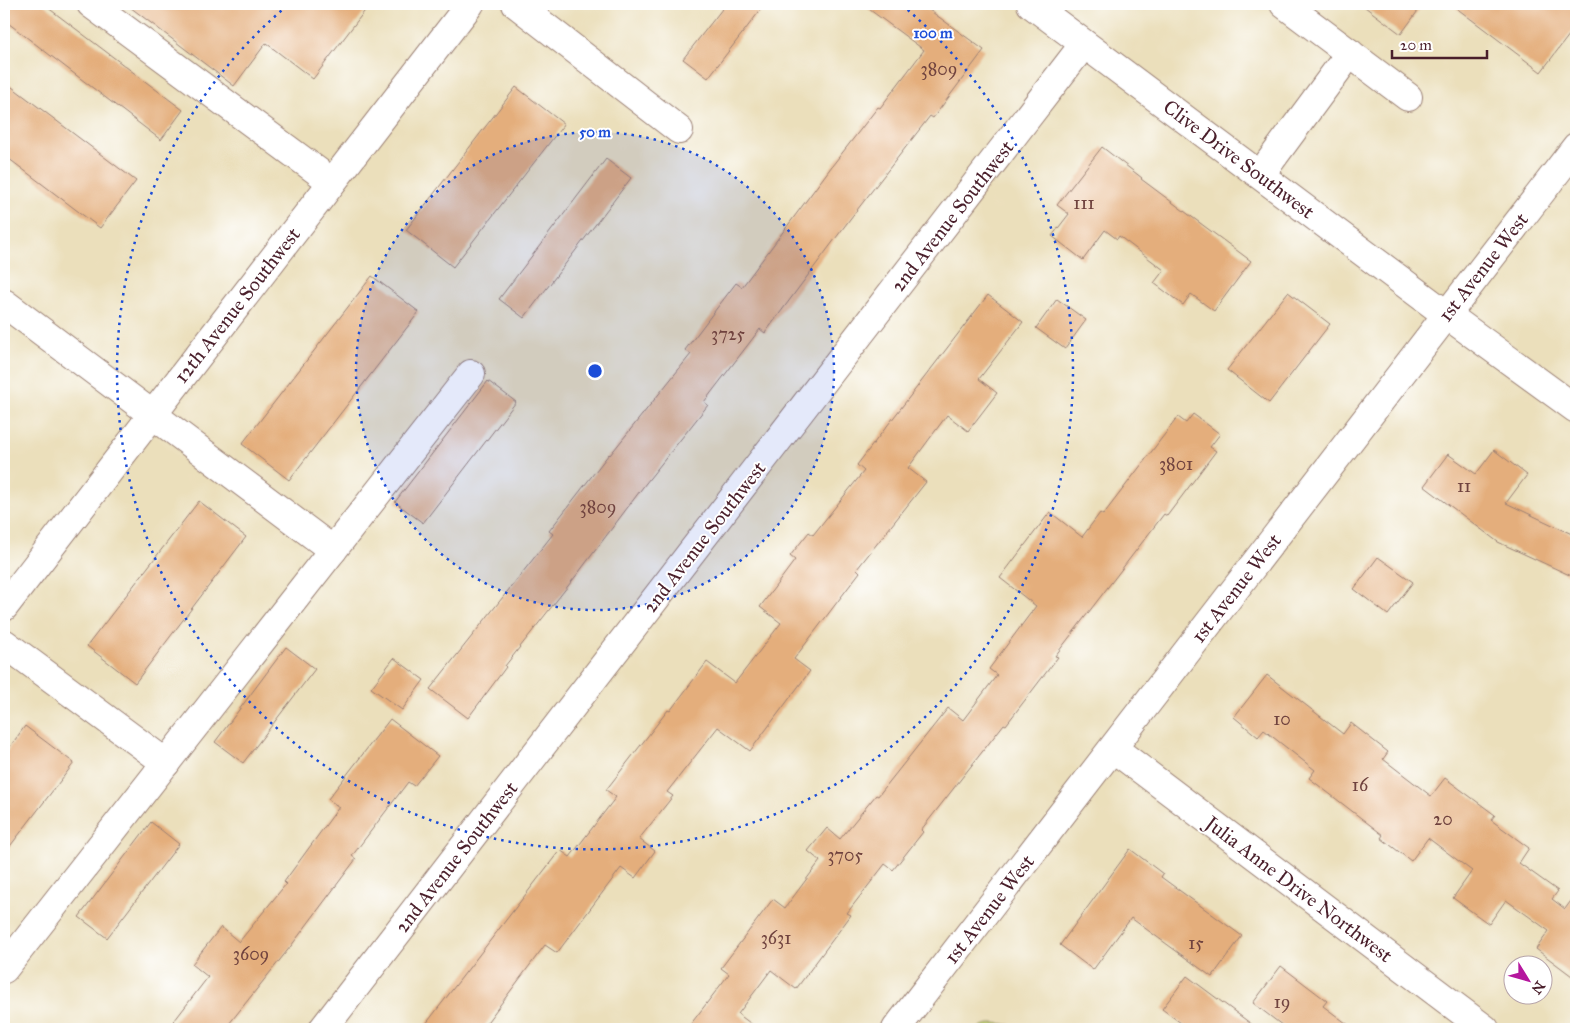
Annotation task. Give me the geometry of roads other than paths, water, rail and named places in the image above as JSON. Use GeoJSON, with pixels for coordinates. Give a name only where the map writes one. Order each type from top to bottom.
{"type":"FeatureCollection","features":[{"type":"Feature","properties":{"kind":"street"},"geometry":{"type":"LineString","coordinates":[[91,4],[332,182]]}},
{"type":"Feature","properties":{"kind":"street","name":"12th Avenue Southwest"},"geometry":{"type":"LineString","coordinates":[[4,607],[470,4]]}},
{"type":"Feature","properties":{"kind":"street"},"geometry":{"type":"LineString","coordinates":[[516,4],[679,130]]}},
{"type":"Feature","properties":{"kind":"street","name":"Clive Drive Southwest"},"geometry":{"type":"LineString","coordinates":[[1031,4],[1576,409]]}},
{"type":"Feature","properties":{"kind":"street"},"geometry":{"type":"LineString","coordinates":[[1284,4],[1408,97]]}},
{"type":"Feature","properties":{"kind":"street","name":"2nd Avenue Southwest"},"geometry":{"type":"LineString","coordinates":[[323,1029],[1084,44]]}},
{"type":"Feature","properties":{"kind":"street"},"geometry":{"type":"LineString","coordinates":[[1260,175],[1350,53]]}},
{"type":"Feature","properties":{"kind":"street","name":"1st Avenue West"},"geometry":{"type":"LineString","coordinates":[[896,1029],[1114,749],[1576,147]]}},
{"type":"Feature","properties":{"kind":"street"},"geometry":{"type":"LineString","coordinates":[[4,303],[333,550]]}},
{"type":"Feature","properties":{"kind":"street"},"geometry":{"type":"LineString","coordinates":[[4,969],[471,374]]}},
{"type":"Feature","properties":{"kind":"street"},"geometry":{"type":"LineString","coordinates":[[4,643],[166,763]]}},
{"type":"Feature","properties":{"kind":"street","name":"Julia Anne Drive Northwest"},"geometry":{"type":"LineString","coordinates":[[1114,749],[1485,1029]]}}]}
